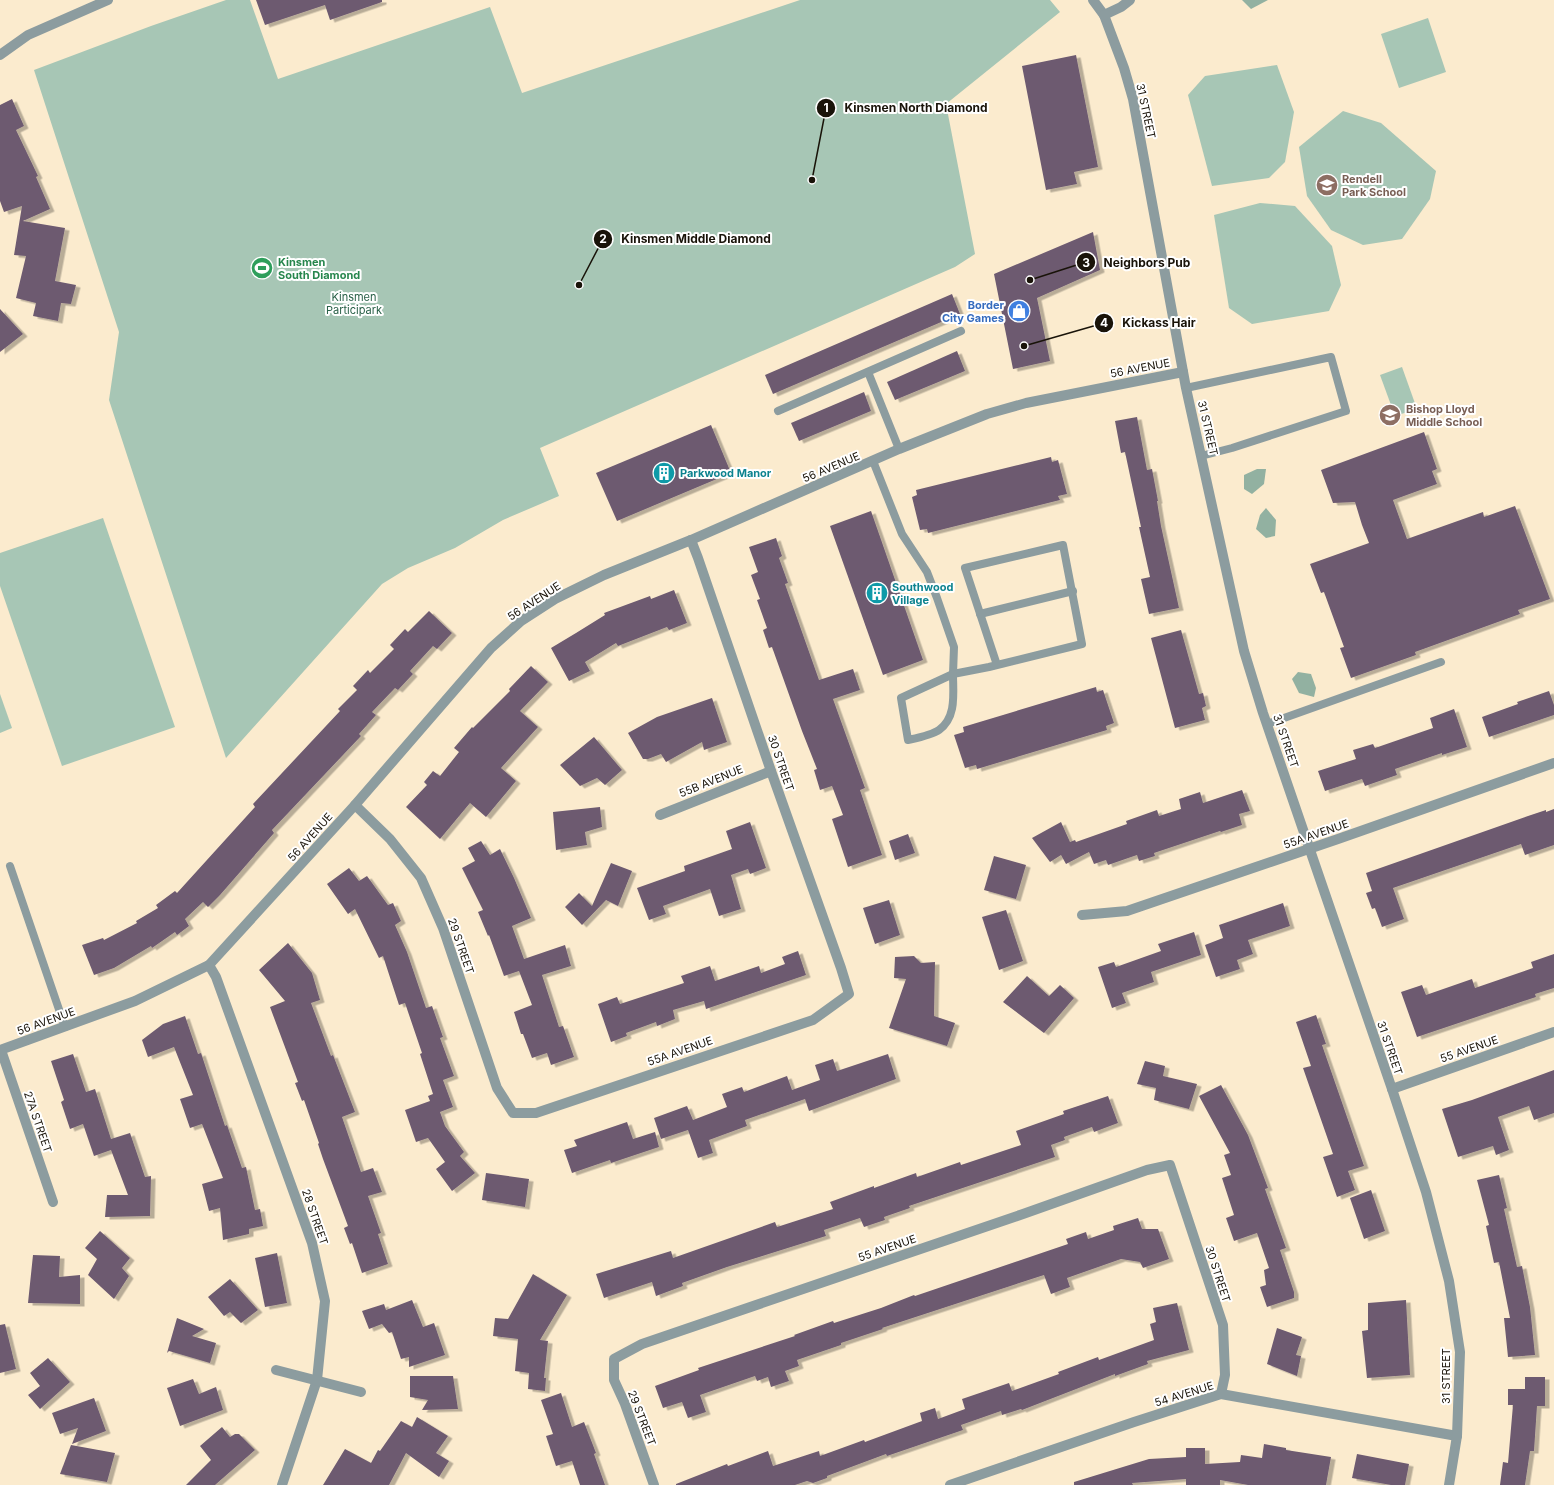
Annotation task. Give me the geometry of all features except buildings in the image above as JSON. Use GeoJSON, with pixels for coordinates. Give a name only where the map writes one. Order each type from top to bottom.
{"type":"FeatureCollection","features":[{"type":"Feature","properties":{"kind":"street"},"geometry":{"type":"LineString","coordinates":[[0,55],[28,35],[108,0]]}},
{"type":"Feature","properties":{"kind":"street","name":"31 STREET"},"geometry":{"type":"LineString","coordinates":[[1093,0],[1104,15],[1124,68],[1133,99],[1186,388],[1244,651],[1309,849],[1426,1192],[1449,1281],[1460,1352],[1457,1436],[1449,1485]]}},
{"type":"Feature","properties":{"kind":"street"},"geometry":{"type":"LineString","coordinates":[[1104,15],[1121,7],[1130,0]]}},
{"type":"Feature","properties":{"kind":"street","name":"56 AVENUE"},"geometry":{"type":"LineString","coordinates":[[0,1050],[135,1001],[210,965],[355,805],[491,648],[521,621],[555,599],[604,575],[691,540],[873,462],[899,449],[987,414],[1026,403],[1183,372]]}},
{"type":"Feature","properties":{"kind":"street","name":"30 STREET"},"geometry":{"type":"LineString","coordinates":[[691,540],[849,994]]}},
{"type":"Feature","properties":{"kind":"street","name":"55A AVENUE"},"geometry":{"type":"LineString","coordinates":[[1082,915],[1126,911],[1554,764]]}},
{"type":"Feature","properties":{"kind":"street","name":"55B AVENUE"},"geometry":{"type":"LineString","coordinates":[[660,815],[771,771]]}},
{"type":"Feature","properties":{"kind":"street","name":"29 STREET"},"geometry":{"type":"LineString","coordinates":[[355,805],[390,839],[421,878],[443,928],[497,1088],[513,1113]]}},
{"type":"Feature","properties":{"kind":"street","name":"28 STREET"},"geometry":{"type":"LineString","coordinates":[[210,965],[216,977],[312,1243],[325,1301],[317,1380],[282,1485]]}},
{"type":"Feature","properties":{"kind":"street","name":"55A AVENUE"},"geometry":{"type":"LineString","coordinates":[[513,1113],[536,1113],[813,1020],[849,994]]}},
{"type":"Feature","properties":{"kind":"street","name":"55 AVENUE"},"geometry":{"type":"LineString","coordinates":[[1392,1089],[1554,1032]]}},
{"type":"Feature","properties":{"kind":"street","name":"27A STREET"},"geometry":{"type":"LineString","coordinates":[[0,1050],[53,1202]]}},
{"type":"Feature","properties":{"kind":"street","name":"30 STREET"},"geometry":{"type":"LineString","coordinates":[[1170,1165],[1222,1325],[1225,1375],[1221,1394]]}},
{"type":"Feature","properties":{"kind":"street","name":"55 AVENUE"},"geometry":{"type":"LineString","coordinates":[[614,1358],[642,1344],[1023,1214],[1147,1170],[1170,1165]]}},
{"type":"Feature","properties":{"kind":"street","name":"29 STREET"},"geometry":{"type":"LineString","coordinates":[[614,1358],[614,1380],[625,1404],[654,1485]]}},
{"type":"Feature","properties":{"kind":"street"},"geometry":{"type":"LineString","coordinates":[[276,1370],[361,1392]]}},
{"type":"Feature","properties":{"kind":"street","name":"54 AVENUE"},"geometry":{"type":"LineString","coordinates":[[950,1485],[1221,1394],[1457,1436]]}},
{"type":"Feature","properties":{"kind":"lane"},"geometry":{"type":"LineString","coordinates":[[778,411],[961,331]]}},
{"type":"Feature","properties":{"kind":"lane"},"geometry":{"type":"LineString","coordinates":[[1186,388],[1331,357],[1346,411],[1232,448],[1201,456]]}},
{"type":"Feature","properties":{"kind":"lane"},"geometry":{"type":"LineString","coordinates":[[868,372],[899,449]]}},
{"type":"Feature","properties":{"kind":"lane"},"geometry":{"type":"LineString","coordinates":[[873,462],[902,534],[927,572],[954,647],[953,674],[952,711],[948,720],[938,730],[908,740],[901,698],[953,674],[997,665],[1082,644],[1063,545],[965,568],[997,665]]}},
{"type":"Feature","properties":{"kind":"lane"},"geometry":{"type":"LineString","coordinates":[[980,614],[1073,591]]}},
{"type":"Feature","properties":{"kind":"lane"},"geometry":{"type":"LineString","coordinates":[[1267,724],[1441,662]]}},
{"type":"Feature","properties":{"kind":"lane"},"geometry":{"type":"LineString","coordinates":[[10,866],[65,1026]]}},
{"type":"Feature","properties":{"kind":"green space","name":"Kinsmen Participark"},"geometry":{"type":"Polygon","coordinates":[[[226,0],[250,0],[278,79],[490,7],[522,93],[800,0],[1050,0],[1060,12],[946,104],[975,254],[955,267],[540,448],[559,496],[503,520],[455,548],[408,568],[382,584],[226,758],[109,400],[119,332],[34,70],[151,26],[226,0]]]}},
{"type":"Feature","properties":{"kind":"green space"},"geometry":{"type":"Polygon","coordinates":[[[1242,0],[1268,0],[1251,9],[1242,0]]]}},
{"type":"Feature","properties":{"kind":"green space"},"geometry":{"type":"Polygon","coordinates":[[[1428,18],[1446,72],[1399,88],[1381,34],[1428,18]]]}},
{"type":"Feature","properties":{"kind":"green space"},"geometry":{"type":"Polygon","coordinates":[[[1277,65],[1294,112],[1285,162],[1269,178],[1212,186],[1188,95],[1205,76],[1277,65]]]}},
{"type":"Feature","properties":{"kind":"green space"},"geometry":{"type":"Polygon","coordinates":[[[1343,111],[1381,123],[1436,171],[1430,199],[1402,239],[1363,245],[1331,230],[1307,196],[1299,147],[1343,111]]]}},
{"type":"Feature","properties":{"kind":"green space"},"geometry":{"type":"Polygon","coordinates":[[[1260,203],[1295,206],[1332,246],[1341,285],[1329,311],[1252,324],[1229,308],[1214,215],[1260,203]]]}},
{"type":"Feature","properties":{"kind":"green space"},"geometry":{"type":"Polygon","coordinates":[[[1402,367],[1417,409],[1395,416],[1380,375],[1402,367]]]}},
{"type":"Feature","properties":{"kind":"green space"},"geometry":{"type":"Polygon","coordinates":[[[1257,469],[1266,469],[1264,484],[1252,494],[1244,489],[1244,475],[1257,469]]]}},
{"type":"Feature","properties":{"kind":"green space"},"geometry":{"type":"Polygon","coordinates":[[[1266,508],[1276,520],[1275,536],[1266,538],[1256,529],[1260,515],[1266,508]]]}},
{"type":"Feature","properties":{"kind":"green space"},"geometry":{"type":"Polygon","coordinates":[[[103,518],[175,727],[62,766],[0,586],[0,553],[103,518]]]}},
{"type":"Feature","properties":{"kind":"green space"},"geometry":{"type":"Polygon","coordinates":[[[1298,672],[1311,674],[1316,688],[1314,697],[1299,693],[1292,679],[1298,672]]]}},
{"type":"Feature","properties":{"kind":"green space"},"geometry":{"type":"Polygon","coordinates":[[[0,694],[12,728],[0,733],[0,694]]]}},
{"type":"Feature","properties":{"kind":"place","name":"Kinsmen North Diamond"},"geometry":{"type":"Point","coordinates":[812,180]}},
{"type":"Feature","properties":{"kind":"place","name":"Rendell Park School"},"geometry":{"type":"Point","coordinates":[1327,185]}},
{"type":"Feature","properties":{"kind":"place","name":"Kinsmen South Diamond"},"geometry":{"type":"Point","coordinates":[262,268]}},
{"type":"Feature","properties":{"kind":"place","name":"Neighbors Pub"},"geometry":{"type":"Point","coordinates":[1030,280]}},
{"type":"Feature","properties":{"kind":"place","name":"Kinsmen Middle Diamond"},"geometry":{"type":"Point","coordinates":[579,285]}},
{"type":"Feature","properties":{"kind":"place","name":"Border City Games"},"geometry":{"type":"Point","coordinates":[1019,311]}},
{"type":"Feature","properties":{"kind":"place","name":"Kickass Hair"},"geometry":{"type":"Point","coordinates":[1024,346]}},
{"type":"Feature","properties":{"kind":"place","name":"Bishop Lloyd Middle School"},"geometry":{"type":"Point","coordinates":[1390,415]}},
{"type":"Feature","properties":{"kind":"place","name":"Parkwood Manor"},"geometry":{"type":"Point","coordinates":[664,473]}},
{"type":"Feature","properties":{"kind":"place","name":"Southwood Village"},"geometry":{"type":"Point","coordinates":[877,593]}}]}
